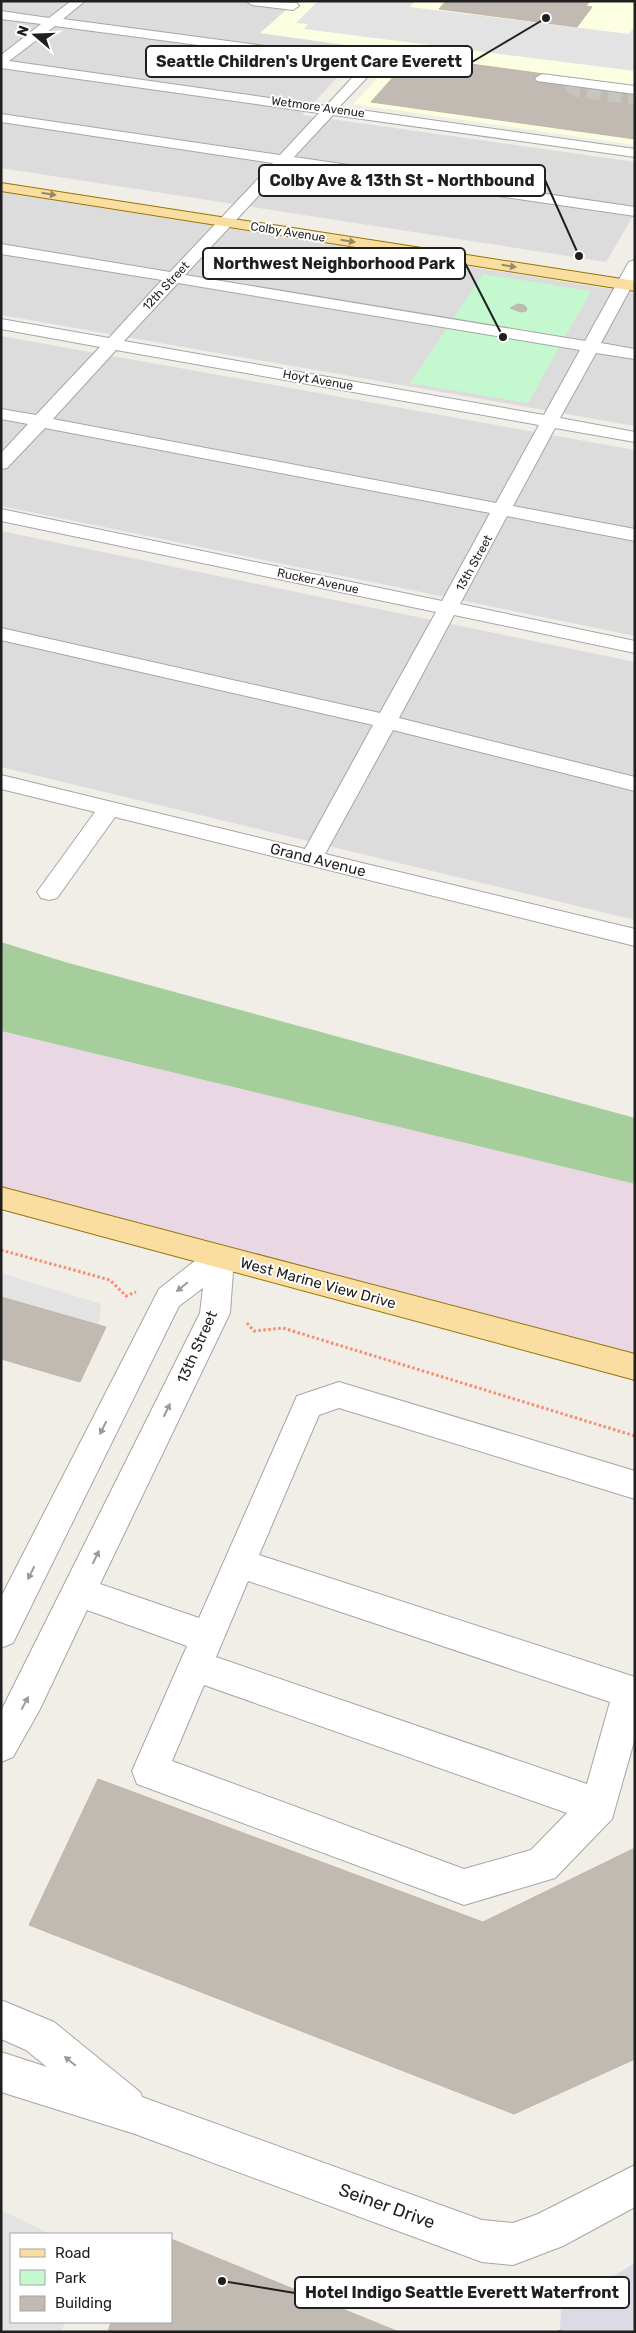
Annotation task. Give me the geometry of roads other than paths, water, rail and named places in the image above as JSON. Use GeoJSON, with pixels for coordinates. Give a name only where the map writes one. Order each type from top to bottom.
{"type":"FeatureCollection","features":[{"type":"Feature","properties":{"kind":"main road","name":"Colby Avenue"},"geometry":{"type":"LineString","coordinates":[[1,174],[231,216]]}},
{"type":"Feature","properties":{"kind":"main road","name":"Colby Avenue"},"geometry":{"type":"LineString","coordinates":[[1,187],[231,216],[632,276]]}},
{"type":"Feature","properties":{"kind":"main road","name":"West Marine View Drive"},"geometry":{"type":"LineString","coordinates":[[1,1198],[635,1367]]}},
{"type":"Feature","properties":{"kind":"street"},"geometry":{"type":"LineString","coordinates":[[1,62],[79,1]]}},
{"type":"Feature","properties":{"kind":"street"},"geometry":{"type":"LineString","coordinates":[[252,1],[293,6]]}},
{"type":"Feature","properties":{"kind":"street"},"geometry":{"type":"LineString","coordinates":[[1,15],[52,22]]}},
{"type":"Feature","properties":{"kind":"street","name":"12th Street"},"geometry":{"type":"LineString","coordinates":[[1,464],[372,64],[52,22]]}},
{"type":"Feature","properties":{"kind":"street","name":"Wetmore Avenue"},"geometry":{"type":"LineString","coordinates":[[1,62],[635,152]]}},
{"type":"Feature","properties":{"kind":"street"},"geometry":{"type":"LineString","coordinates":[[542,78],[635,90]]}},
{"type":"Feature","properties":{"kind":"street"},"geometry":{"type":"LineString","coordinates":[[1,118],[635,212]]}},
{"type":"Feature","properties":{"kind":"street"},"geometry":{"type":"LineString","coordinates":[[1,249],[635,354]]}},
{"type":"Feature","properties":{"kind":"street","name":"13th Street"},"geometry":{"type":"LineString","coordinates":[[311,859],[385,721],[632,276]]}},
{"type":"Feature","properties":{"kind":"street","name":"Hoyt Avenue"},"geometry":{"type":"LineString","coordinates":[[1,324],[635,437]]}},
{"type":"Feature","properties":{"kind":"street"},"geometry":{"type":"LineString","coordinates":[[1,414],[635,535]]}},
{"type":"Feature","properties":{"kind":"street","name":"Rucker Avenue"},"geometry":{"type":"LineString","coordinates":[[1,515],[635,647]]}},
{"type":"Feature","properties":{"kind":"street"},"geometry":{"type":"LineString","coordinates":[[1,634],[385,721],[635,784]]}},
{"type":"Feature","properties":{"kind":"street","name":"Grand Avenue"},"geometry":{"type":"LineString","coordinates":[[1,782],[635,938]]}},
{"type":"Feature","properties":{"kind":"street"},"geometry":{"type":"LineString","coordinates":[[49,892],[109,809]]}},
{"type":"Feature","properties":{"kind":"street"},"geometry":{"type":"LineString","coordinates":[[1,1632],[169,1298],[220,1257]]}},
{"type":"Feature","properties":{"kind":"street","name":"13th Street"},"geometry":{"type":"LineString","coordinates":[[1,1745],[27,1700],[215,1313],[220,1257]]}},
{"type":"Feature","properties":{"kind":"street"},"geometry":{"type":"LineString","coordinates":[[238,1563],[632,1694],[599,1806],[542,1865],[464,1887],[150,1771],[238,1563],[308,1405],[340,1395],[635,1486]]}},
{"type":"Feature","properties":{"kind":"street"},"geometry":{"type":"LineString","coordinates":[[79,1592],[201,1651],[599,1806]]}},
{"type":"Feature","properties":{"kind":"street","name":"Seiner Drive"},"geometry":{"type":"LineString","coordinates":[[1,2019],[40,2036],[135,2114]]}},
{"type":"Feature","properties":{"kind":"street","name":"Seiner Drive"},"geometry":{"type":"LineString","coordinates":[[1,2072],[135,2114],[482,2241],[513,2244],[548,2231],[635,2185]]}},
{"type":"Feature","properties":{"kind":"tunnel"},"geometry":{"type":"LineString","coordinates":[[576,82],[573,87],[577,90],[635,98]]}},
{"type":"Feature","properties":{"kind":"place","name":"Seattle Children's Urgent Care Everett"},"geometry":{"type":"Point","coordinates":[546,18]}},
{"type":"Feature","properties":{"kind":"place","name":"Colby Ave & 13th St - Northbound"},"geometry":{"type":"Point","coordinates":[579,256]}},
{"type":"Feature","properties":{"kind":"place","name":"Northwest Neighborhood Park"},"geometry":{"type":"Point","coordinates":[503,337]}},
{"type":"Feature","properties":{"kind":"place","name":"Hotel Indigo Seattle Everett Waterfront"},"geometry":{"type":"Point","coordinates":[222,2281]}}]}
